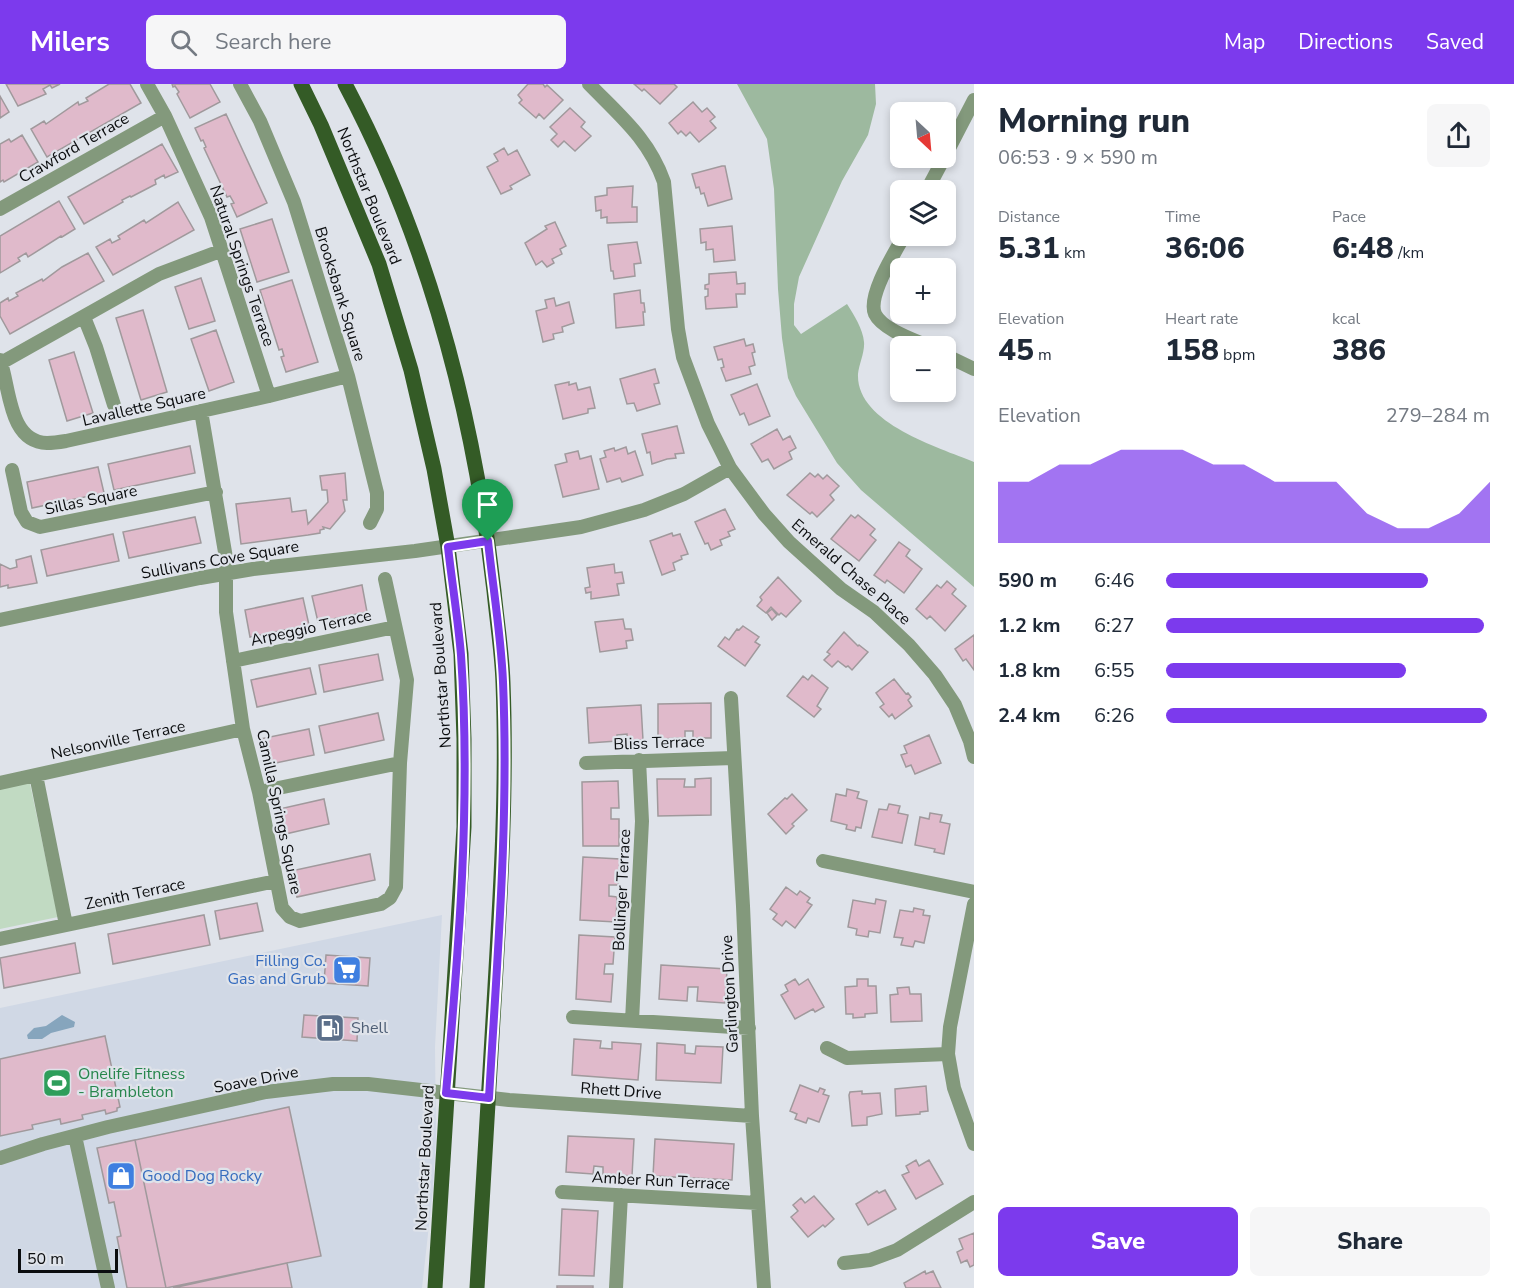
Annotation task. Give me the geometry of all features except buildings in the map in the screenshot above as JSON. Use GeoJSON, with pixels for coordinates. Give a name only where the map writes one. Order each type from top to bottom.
{"type":"FeatureCollection","features":[{"type":"Feature","properties":{"kind":"main road","name":"Northstar Boulevard"},"geometry":{"type":"LineString","coordinates":[[301,84],[321,125],[379,264],[421,411],[448,547],[460,654],[464,739],[464,827],[435,1288]]}},
{"type":"Feature","properties":{"kind":"main road","name":"Northstar Boulevard"},"geometry":{"type":"LineString","coordinates":[[345,84],[362,116],[405,218],[443,329],[473,454],[488,541],[501,660],[504,776],[499,916],[477,1288]]}},
{"type":"Feature","properties":{"kind":"street","name":"Natural Springs Terrace"},"geometry":{"type":"LineString","coordinates":[[147,84],[165,116],[198,187],[223,250],[268,396]]}},
{"type":"Feature","properties":{"kind":"street","name":"Brooksbank Square"},"geometry":{"type":"LineString","coordinates":[[240,84],[260,121],[287,181],[348,376],[377,493],[377,509],[370,523]]}},
{"type":"Feature","properties":{"kind":"street","name":"Emerald Chase Place"},"geometry":{"type":"LineString","coordinates":[[589,84],[644,141],[657,161],[664,182],[678,329],[683,357],[708,424],[730,468],[764,514],[789,542],[841,589],[874,612],[922,660],[955,705],[974,757]]}},
{"type":"Feature","properties":{"kind":"street"},"geometry":{"type":"LineString","coordinates":[[956,135],[974,100]]}},
{"type":"Feature","properties":{"kind":"street","name":"Crawford Terrace"},"geometry":{"type":"LineString","coordinates":[[0,209],[165,116]]}},
{"type":"Feature","properties":{"kind":"street"},"geometry":{"type":"LineString","coordinates":[[899,246],[874,297],[875,314],[888,327],[906,336]]}},
{"type":"Feature","properties":{"kind":"street"},"geometry":{"type":"LineString","coordinates":[[1,362],[159,274],[223,250]]}},
{"type":"Feature","properties":{"kind":"street"},"geometry":{"type":"LineString","coordinates":[[84,317],[114,405]]}},
{"type":"Feature","properties":{"kind":"street"},"geometry":{"type":"LineString","coordinates":[[956,360],[974,369]]}},
{"type":"Feature","properties":{"kind":"street","name":"Lavallette Square"},"geometry":{"type":"LineString","coordinates":[[1,362],[19,426],[29,438],[45,443],[66,441],[348,376]]}},
{"type":"Feature","properties":{"kind":"street","name":"Camilla Springs Square"},"geometry":{"type":"LineString","coordinates":[[201,411],[226,558],[226,612],[243,729],[260,792],[282,908],[290,917],[300,921],[381,904],[390,898],[396,887],[400,763],[407,680],[385,579]]}},
{"type":"Feature","properties":{"kind":"street","name":"Sullivans Cove Square"},"geometry":{"type":"LineString","coordinates":[[0,620],[279,565],[448,547],[559,532],[618,518],[684,494],[730,468]]}},
{"type":"Feature","properties":{"kind":"street","name":"Sillas Square"},"geometry":{"type":"LineString","coordinates":[[12,470],[21,512],[27,522],[40,527],[216,492]]}},
{"type":"Feature","properties":{"kind":"street","name":"Arpeggio Terrace"},"geometry":{"type":"LineString","coordinates":[[233,661],[395,627]]}},
{"type":"Feature","properties":{"kind":"street","name":"Garlington Drive"},"geometry":{"type":"LineString","coordinates":[[730,698],[752,1116],[764,1288]]}},
{"type":"Feature","properties":{"kind":"street","name":"Nelsonville Terrace"},"geometry":{"type":"LineString","coordinates":[[0,783],[243,729]]}},
{"type":"Feature","properties":{"kind":"street","name":"Bliss Terrace"},"geometry":{"type":"LineString","coordinates":[[586,763],[734,758]]}},
{"type":"Feature","properties":{"kind":"street","name":"Bollinger Terrace"},"geometry":{"type":"LineString","coordinates":[[632,1021],[642,821],[639,760]]}},
{"type":"Feature","properties":{"kind":"street"},"geometry":{"type":"LineString","coordinates":[[260,792],[400,763]]}},
{"type":"Feature","properties":{"kind":"street"},"geometry":{"type":"LineString","coordinates":[[36,775],[66,925]]}},
{"type":"Feature","properties":{"kind":"street"},"geometry":{"type":"LineString","coordinates":[[823,861],[974,892]]}},
{"type":"Feature","properties":{"kind":"street","name":"Zenith Terrace"},"geometry":{"type":"LineString","coordinates":[[0,939],[276,881]]}},
{"type":"Feature","properties":{"kind":"street"},"geometry":{"type":"LineString","coordinates":[[974,904],[950,1027],[948,1054],[954,1088],[974,1144]]}},
{"type":"Feature","properties":{"kind":"street"},"geometry":{"type":"LineString","coordinates":[[573,1017],[749,1028]]}},
{"type":"Feature","properties":{"kind":"street"},"geometry":{"type":"LineString","coordinates":[[827,1048],[847,1058],[948,1054]]}},
{"type":"Feature","properties":{"kind":"street","name":"Soave Drive"},"geometry":{"type":"LineString","coordinates":[[0,1158],[75,1136],[266,1092],[301,1087],[368,1084],[489,1098]]}},
{"type":"Feature","properties":{"kind":"street","name":"Rhett Drive"},"geometry":{"type":"LineString","coordinates":[[489,1098],[752,1116]]}},
{"type":"Feature","properties":{"kind":"street"},"geometry":{"type":"LineString","coordinates":[[75,1136],[108,1288]]}},
{"type":"Feature","properties":{"kind":"street","name":"Amber Run Terrace"},"geometry":{"type":"LineString","coordinates":[[562,1192],[758,1203]]}},
{"type":"Feature","properties":{"kind":"street"},"geometry":{"type":"LineString","coordinates":[[616,1288],[621,1195]]}},
{"type":"Feature","properties":{"kind":"street"},"geometry":{"type":"LineString","coordinates":[[844,1263],[870,1260],[897,1250],[974,1202]]}},
{"type":"Feature","properties":{"kind":"shaded area"},"geometry":{"type":"Polygon","coordinates":[[[442,915],[435,1047],[436,1136],[433,1189],[422,1288],[0,1288],[0,1008],[442,915]]]}},
{"type":"Feature","properties":{"kind":"green space"},"geometry":{"type":"Polygon","coordinates":[[[737,84],[875,84],[876,104],[868,135],[842,181],[799,277],[794,304],[794,325],[801,334],[847,304],[862,332],[864,350],[858,374],[861,391],[870,406],[902,431],[974,462],[974,587],[861,490],[837,463],[796,396],[788,378],[782,338],[774,189],[767,139],[737,84]]]}},
{"type":"Feature","properties":{"kind":"green space"},"geometry":{"type":"Polygon","coordinates":[[[29,779],[58,917],[0,929],[0,785],[29,779]]]}},
{"type":"Feature","properties":{"kind":"water"},"geometry":{"type":"Polygon","coordinates":[[[62,1015],[75,1022],[74,1027],[51,1033],[42,1039],[28,1039],[27,1035],[34,1028],[46,1026],[62,1015]]]}},
{"type":"Feature","properties":{"kind":"place","name":"Filling Co. Gas and Grub"},"geometry":{"type":"Point","coordinates":[347,970]}},
{"type":"Feature","properties":{"kind":"place","name":"Shell"},"geometry":{"type":"Point","coordinates":[330,1028]}},
{"type":"Feature","properties":{"kind":"place","name":"Onelife Fitness - Brambleton"},"geometry":{"type":"Point","coordinates":[57,1083]}},
{"type":"Feature","properties":{"kind":"place","name":"Good Dog Rocky"},"geometry":{"type":"Point","coordinates":[121,1176]}},
{"type":"Feature","properties":{"kind":"route"},"geometry":{"type":"LineString","coordinates":[[488,541],[503,682],[504,719],[499,916],[489,1098],[446,1093],[456,972],[464,827],[464,739],[460,654],[448,547],[488,541]]}}]}
